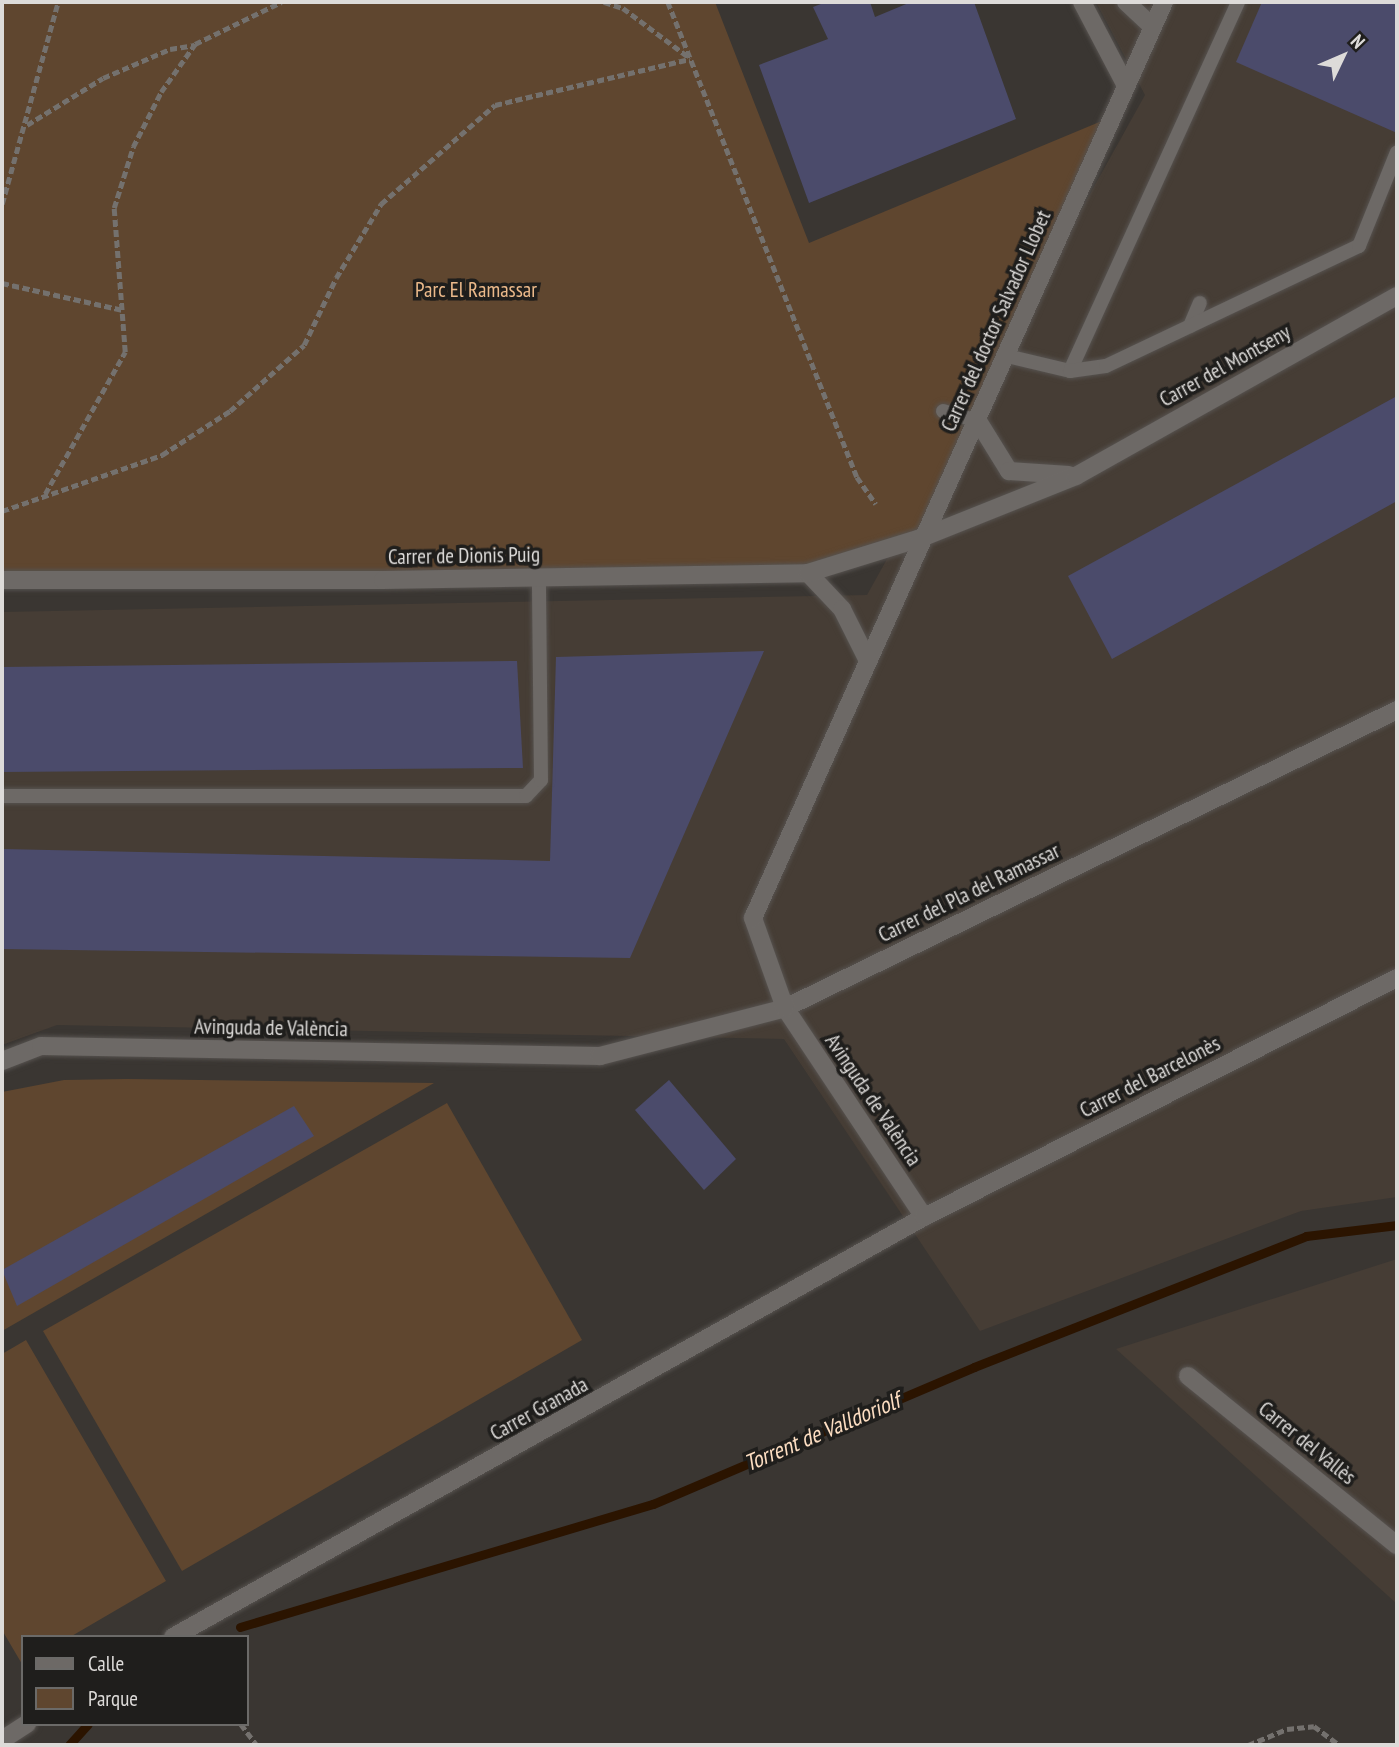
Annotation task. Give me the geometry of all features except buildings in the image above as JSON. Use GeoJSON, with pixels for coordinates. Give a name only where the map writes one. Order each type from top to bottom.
{"type":"FeatureCollection","features":[{"type":"Feature","properties":{"kind":"street"},"geometry":{"type":"LineString","coordinates":[[1082,2],[1125,84]]}},
{"type":"Feature","properties":{"kind":"street"},"geometry":{"type":"LineString","coordinates":[[1125,2],[1153,26]]}},
{"type":"Feature","properties":{"kind":"street","name":"Carrer del doctor Salvador Llobet"},"geometry":{"type":"LineString","coordinates":[[785,1008],[753,918],[866,657],[978,421],[1125,84],[1164,2]]}},
{"type":"Feature","properties":{"kind":"street","name":"Carrer del Montseny"},"geometry":{"type":"LineString","coordinates":[[921,538],[1076,475],[1397,296]]}},
{"type":"Feature","properties":{"kind":"street"},"geometry":{"type":"LineString","coordinates":[[978,421],[1009,471],[1076,475]]}},
{"type":"Feature","properties":{"kind":"street","name":"Carrer de Dionis Puig"},"geometry":{"type":"LineString","coordinates":[[2,580],[539,578],[808,573],[921,538]]}},
{"type":"Feature","properties":{"kind":"street"},"geometry":{"type":"LineString","coordinates":[[808,573],[842,609],[866,657]]}},
{"type":"Feature","properties":{"kind":"street","name":"Carrer del Pla del Ramassar"},"geometry":{"type":"LineString","coordinates":[[542,1055],[600,1056],[785,1008],[1397,710]]}},
{"type":"Feature","properties":{"kind":"street","name":"Carrer del Barcelonès"},"geometry":{"type":"LineString","coordinates":[[924,1217],[1397,978]]}},
{"type":"Feature","properties":{"kind":"street","name":"Avinguda de València"},"geometry":{"type":"LineString","coordinates":[[785,1008],[924,1217]]}},
{"type":"Feature","properties":{"kind":"street","name":"Avinguda de València"},"geometry":{"type":"LineString","coordinates":[[2,1061],[41,1046],[542,1055]]}},
{"type":"Feature","properties":{"kind":"street","name":"Carrer Granada"},"geometry":{"type":"LineString","coordinates":[[177,1635],[924,1217]]}},
{"type":"Feature","properties":{"kind":"street","name":"Carrer del Vallès"},"geometry":{"type":"LineString","coordinates":[[1188,1376],[1397,1545]]}},
{"type":"Feature","properties":{"kind":"street"},"geometry":{"type":"LineString","coordinates":[[2,1740],[24,1726]]}},
{"type":"Feature","properties":{"kind":"lane"},"geometry":{"type":"LineString","coordinates":[[1070,371],[1238,2]]}},
{"type":"Feature","properties":{"kind":"lane"},"geometry":{"type":"LineString","coordinates":[[1007,356],[1070,371],[1106,366],[1359,246],[1397,152]]}},
{"type":"Feature","properties":{"kind":"lane"},"geometry":{"type":"LineString","coordinates":[[1288,278],[1296,259]]}},
{"type":"Feature","properties":{"kind":"lane"},"geometry":{"type":"LineString","coordinates":[[1190,326],[1200,303]]}},
{"type":"Feature","properties":{"kind":"lane"},"geometry":{"type":"LineString","coordinates":[[943,411],[978,421]]}},
{"type":"Feature","properties":{"kind":"lane"},"geometry":{"type":"LineString","coordinates":[[2,796],[526,796],[541,780],[539,578]]}},
{"type":"Feature","properties":{"kind":"path"},"geometry":{"type":"LineString","coordinates":[[2,204],[26,126],[58,2]]}},
{"type":"Feature","properties":{"kind":"path"},"geometry":{"type":"LineString","coordinates":[[26,126],[103,78],[170,49],[195,44],[281,2]]}},
{"type":"Feature","properties":{"kind":"path"},"geometry":{"type":"LineString","coordinates":[[604,2],[623,8],[690,59]]}},
{"type":"Feature","properties":{"kind":"path"},"geometry":{"type":"LineString","coordinates":[[668,2],[857,477],[876,504]]}},
{"type":"Feature","properties":{"kind":"path"},"geometry":{"type":"LineString","coordinates":[[44,495],[93,401],[125,352],[114,208],[133,147],[161,92],[195,44]]}},
{"type":"Feature","properties":{"kind":"path"},"geometry":{"type":"LineString","coordinates":[[2,511],[162,455],[230,411],[304,345],[382,204],[495,105],[690,59]]}},
{"type":"Feature","properties":{"kind":"path"},"geometry":{"type":"LineString","coordinates":[[2,283],[123,310]]}},
{"type":"Feature","properties":{"kind":"path"},"geometry":{"type":"LineString","coordinates":[[243,1726],[257,1745]]}},
{"type":"Feature","properties":{"kind":"path"},"geometry":{"type":"LineString","coordinates":[[1248,1745],[1287,1729],[1314,1726],[1339,1745]]}},
{"type":"Feature","properties":{"kind":"shaded area"},"geometry":{"type":"Polygon","coordinates":[[[1096,2],[1397,2],[1397,1197],[1301,1211],[980,1331],[784,1039],[57,1025],[2,1045],[2,612],[867,595],[1145,95],[1096,2]]]}},
{"type":"Feature","properties":{"kind":"shaded area"},"geometry":{"type":"Polygon","coordinates":[[[1397,1259],[1397,1604],[1116,1349],[1397,1259]]]}},
{"type":"Feature","properties":{"kind":"green space","name":"Parc El Ramassar"},"geometry":{"type":"Polygon","coordinates":[[[2,2],[715,2],[809,243],[1109,118],[921,538],[808,573],[2,580],[2,2]]]}},
{"type":"Feature","properties":{"kind":"green space"},"geometry":{"type":"Polygon","coordinates":[[[64,1080],[434,1083],[2,1331],[2,1092],[64,1080]]]}},
{"type":"Feature","properties":{"kind":"green space"},"geometry":{"type":"Polygon","coordinates":[[[447,1103],[582,1340],[182,1571],[43,1331],[447,1103]]]}},
{"type":"Feature","properties":{"kind":"green space"},"geometry":{"type":"Polygon","coordinates":[[[26,1340],[166,1581],[73,1635],[21,1635],[21,1662],[2,1630],[2,1354],[26,1340]]]}},
{"type":"Feature","properties":{"kind":"waterway","name":"Torrent de Valldoriolf"},"geometry":{"type":"LineString","coordinates":[[240,1627],[653,1504],[974,1367],[1306,1236],[1397,1225]]}},
{"type":"Feature","properties":{"kind":"waterway","name":"Torrent de Valldoriolf"},"geometry":{"type":"LineString","coordinates":[[69,1745],[86,1726]]}}]}
